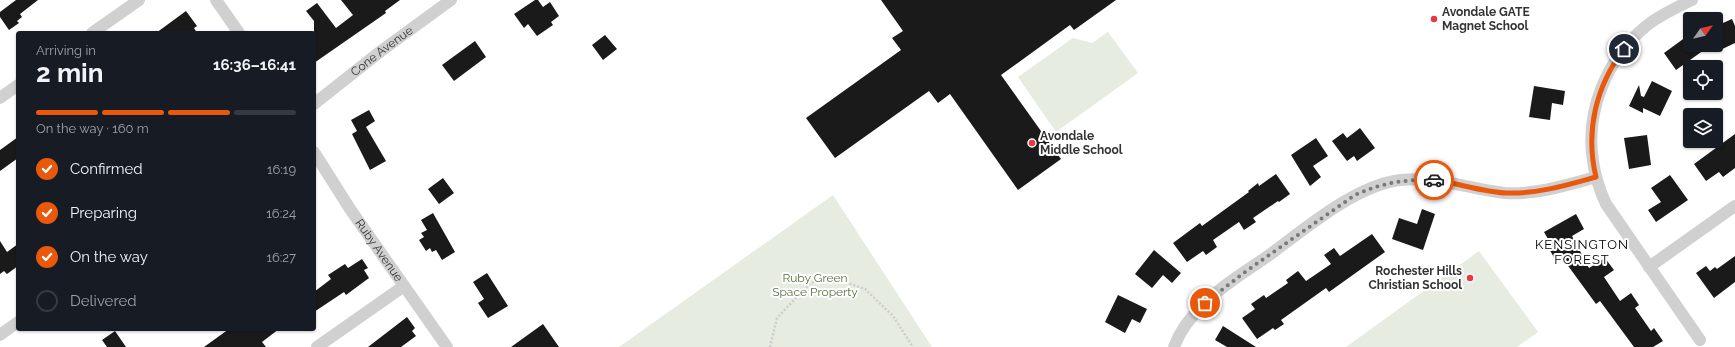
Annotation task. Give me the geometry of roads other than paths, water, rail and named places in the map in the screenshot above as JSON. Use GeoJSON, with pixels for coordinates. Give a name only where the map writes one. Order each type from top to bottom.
{"type":"FeatureCollection","features":[{"type":"Feature","properties":{"kind":"street"},"geometry":{"type":"LineString","coordinates":[[95,31],[139,0]]}},
{"type":"Feature","properties":{"kind":"street"},"geometry":{"type":"LineString","coordinates":[[216,0],[238,31]]}},
{"type":"Feature","properties":{"kind":"street","name":"Cone Avenue"},"geometry":{"type":"LineString","coordinates":[[316,102],[381,51],[451,0]]}},
{"type":"Feature","properties":{"kind":"street"},"geometry":{"type":"LineString","coordinates":[[1692,0],[1663,15],[1645,27],[1624,49],[1610,69],[1600,93],[1592,129],[1593,162],[1596,177],[1606,204],[1700,340]]}},
{"type":"Feature","properties":{"kind":"street"},"geometry":{"type":"LineString","coordinates":[[0,98],[16,86]]}},
{"type":"Feature","properties":{"kind":"street","name":"Ruby Avenue"},"geometry":{"type":"LineString","coordinates":[[316,155],[350,209],[447,347]]}},
{"type":"Feature","properties":{"kind":"street"},"geometry":{"type":"LineString","coordinates":[[1174,347],[1193,315],[1219,290],[1344,202],[1371,188],[1399,180],[1434,180],[1487,190],[1522,193],[1551,189],[1596,177]]}},
{"type":"Feature","properties":{"kind":"street"},"geometry":{"type":"LineString","coordinates":[[1649,267],[1735,206]]}},
{"type":"Feature","properties":{"kind":"street"},"geometry":{"type":"LineString","coordinates":[[317,347],[404,286]]}},
{"type":"Feature","properties":{"kind":"street"},"geometry":{"type":"LineString","coordinates":[[0,335],[16,323]]}},
{"type":"Feature","properties":{"kind":"place","name":"Avondale GATE Magnet School"},"geometry":{"type":"Point","coordinates":[1434,19]}},
{"type":"Feature","properties":{"kind":"place","name":"Avondale Middle School"},"geometry":{"type":"Point","coordinates":[1032,143]}},
{"type":"Feature","properties":{"kind":"place","name":"Rochester Hills Christian School"},"geometry":{"type":"Point","coordinates":[1470,278]}},
{"type":"Feature","properties":{"kind":"district","name":"KENSINGTON FOREST"},"geometry":{"type":"Point","coordinates":[1582,252]}},
{"type":"Feature","properties":{"kind":"park label","name":"Ruby Green Space Property"},"geometry":{"type":"Point","coordinates":[815,285]}}]}
